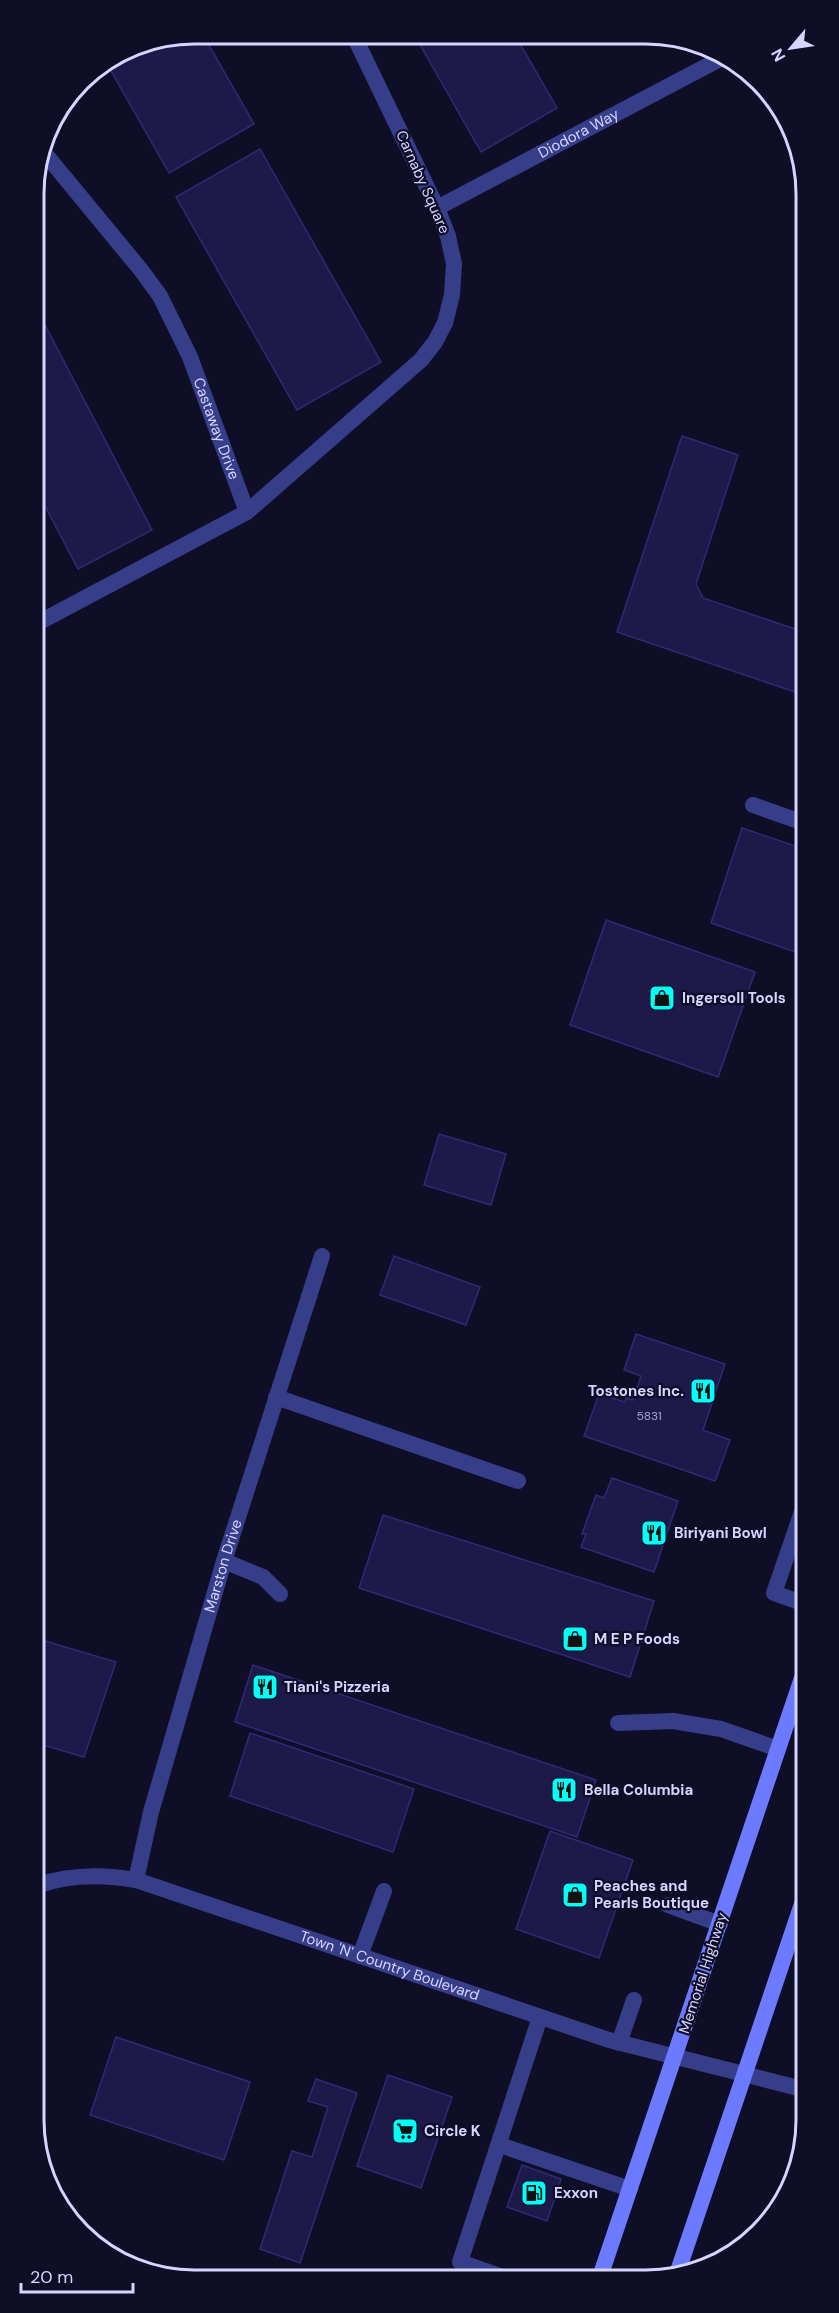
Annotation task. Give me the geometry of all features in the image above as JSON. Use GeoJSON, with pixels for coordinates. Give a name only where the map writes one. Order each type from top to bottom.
{"type":"FeatureCollection","features":[{"type":"Feature","properties":{"kind":"main road","name":"Memorial Highway"},"geometry":{"type":"LineString","coordinates":[[602,2270],[795,1698]]}},
{"type":"Feature","properties":{"kind":"main road"},"geometry":{"type":"LineString","coordinates":[[680,2265],[795,1924]]}},
{"type":"Feature","properties":{"kind":"street","name":"Carnaby Square"},"geometry":{"type":"LineString","coordinates":[[247,512],[421,360],[435,342],[445,323],[452,295],[454,264],[448,236],[437,208],[358,44]]}},
{"type":"Feature","properties":{"kind":"street","name":"Diodora Way"},"geometry":{"type":"LineString","coordinates":[[437,208],[716,61]]}},
{"type":"Feature","properties":{"kind":"street","name":"Castaway Drive"},"geometry":{"type":"LineString","coordinates":[[48,158],[160,296],[190,357],[247,512]]}},
{"type":"Feature","properties":{"kind":"street"},"geometry":{"type":"LineString","coordinates":[[44,621],[247,512]]}},
{"type":"Feature","properties":{"kind":"street"},"geometry":{"type":"LineString","coordinates":[[753,805],[796,820]]}},
{"type":"Feature","properties":{"kind":"street","name":"Marston Drive"},"geometry":{"type":"LineString","coordinates":[[136,1880],[152,1812],[224,1562],[322,1256]]}},
{"type":"Feature","properties":{"kind":"street"},"geometry":{"type":"LineString","coordinates":[[276,1397],[518,1481]]}},
{"type":"Feature","properties":{"kind":"street"},"geometry":{"type":"LineString","coordinates":[[795,1531],[774,1593],[795,1601]]}},
{"type":"Feature","properties":{"kind":"street"},"geometry":{"type":"LineString","coordinates":[[224,1562],[263,1577],[280,1594]]}},
{"type":"Feature","properties":{"kind":"street"},"geometry":{"type":"LineString","coordinates":[[618,1723],[673,1721],[721,1729],[778,1749]]}},
{"type":"Feature","properties":{"kind":"street","name":"Town 'N' Country Boulevard"},"geometry":{"type":"LineString","coordinates":[[44,1883],[84,1876],[136,1880],[619,2043],[795,2087]]}},
{"type":"Feature","properties":{"kind":"street"},"geometry":{"type":"LineString","coordinates":[[360,1956],[384,1891]]}},
{"type":"Feature","properties":{"kind":"street"},"geometry":{"type":"LineString","coordinates":[[668,1905],[720,1924]]}},
{"type":"Feature","properties":{"kind":"street"},"geometry":{"type":"LineString","coordinates":[[619,2043],[634,2000]]}},
{"type":"Feature","properties":{"kind":"street"},"geometry":{"type":"LineString","coordinates":[[482,2270],[460,2262],[540,2017]]}},
{"type":"Feature","properties":{"kind":"street"},"geometry":{"type":"LineString","coordinates":[[500,2145],[630,2189]]}},
{"type":"Feature","properties":{"kind":"building"},"geometry":{"type":"Polygon","coordinates":[[[208,44],[254,124],[169,173],[110,69],[136,55],[165,46],[208,44]]]}},
{"type":"Feature","properties":{"kind":"building"},"geometry":{"type":"Polygon","coordinates":[[[420,44],[520,44],[557,108],[481,152],[420,44]]]}},
{"type":"Feature","properties":{"kind":"building"},"geometry":{"type":"Polygon","coordinates":[[[260,149],[381,362],[297,410],[176,197],[260,149]]]}},
{"type":"Feature","properties":{"kind":"building"},"geometry":{"type":"Polygon","coordinates":[[[44,323],[152,530],[78,569],[44,504],[44,323]]]}},
{"type":"Feature","properties":{"kind":"building"},"geometry":{"type":"Polygon","coordinates":[[[682,436],[738,455],[696,584],[703,598],[796,629],[796,692],[617,632],[682,436]]]}},
{"type":"Feature","properties":{"kind":"building"},"geometry":{"type":"Polygon","coordinates":[[[742,828],[796,846],[796,952],[711,923],[742,828]]]}},
{"type":"Feature","properties":{"kind":"building","name":"Ingersoll Tools"},"geometry":{"type":"Polygon","coordinates":[[[606,920],[755,972],[718,1077],[570,1025],[606,920]]]}},
{"type":"Feature","properties":{"kind":"building"},"geometry":{"type":"Polygon","coordinates":[[[439,1134],[506,1154],[491,1205],[424,1185],[439,1134]]]}},
{"type":"Feature","properties":{"kind":"building"},"geometry":{"type":"Polygon","coordinates":[[[394,1256],[480,1287],[466,1325],[380,1295],[394,1256]]]}},
{"type":"Feature","properties":{"kind":"building"},"geometry":{"type":"Polygon","coordinates":[[[636,1334],[725,1364],[703,1430],[730,1440],[715,1481],[584,1436],[599,1394],[625,1402],[626,1398],[633,1400],[641,1376],[624,1370],[636,1334]]]}},
{"type":"Feature","properties":{"kind":"building"},"geometry":{"type":"Polygon","coordinates":[[[612,1478],[678,1501],[654,1572],[581,1547],[586,1534],[582,1534],[596,1495],[604,1498],[612,1478]]]}},
{"type":"Feature","properties":{"kind":"building"},"geometry":{"type":"Polygon","coordinates":[[[383,1515],[654,1601],[630,1677],[359,1588],[383,1515]]]}},
{"type":"Feature","properties":{"kind":"building"},"geometry":{"type":"Polygon","coordinates":[[[44,1641],[116,1662],[84,1757],[44,1745],[44,1641]]]}},
{"type":"Feature","properties":{"kind":"building"},"geometry":{"type":"Polygon","coordinates":[[[253,1665],[596,1780],[577,1837],[235,1722],[253,1665]]]}},
{"type":"Feature","properties":{"kind":"building"},"geometry":{"type":"Polygon","coordinates":[[[250,1733],[414,1789],[393,1852],[230,1796],[250,1733]]]}},
{"type":"Feature","properties":{"kind":"building","name":"Peaches and Pearls Boutique"},"geometry":{"type":"Polygon","coordinates":[[[550,1831],[633,1860],[599,1958],[516,1929],[550,1831]]]}},
{"type":"Feature","properties":{"kind":"building"},"geometry":{"type":"Polygon","coordinates":[[[116,2037],[250,2082],[224,2160],[90,2115],[116,2037]]]}},
{"type":"Feature","properties":{"kind":"building","name":"Circle K"},"geometry":{"type":"Polygon","coordinates":[[[388,2075],[452,2097],[421,2188],[357,2166],[388,2075]]]}},
{"type":"Feature","properties":{"kind":"building"},"geometry":{"type":"Polygon","coordinates":[[[316,2079],[357,2093],[300,2263],[260,2249],[292,2151],[312,2157],[328,2107],[308,2101],[316,2079]]]}},
{"type":"Feature","properties":{"kind":"building","name":"Exxon"},"geometry":{"type":"Polygon","coordinates":[[[522,2165],[561,2179],[547,2221],[507,2207],[522,2165]]]}},
{"type":"Feature","properties":{"kind":"place","name":"Ingersoll Tools"},"geometry":{"type":"Point","coordinates":[662,998]}},
{"type":"Feature","properties":{"kind":"place","name":"Tostones Inc."},"geometry":{"type":"Point","coordinates":[703,1391]}},
{"type":"Feature","properties":{"kind":"place","name":"Biriyani Bowl"},"geometry":{"type":"Point","coordinates":[654,1533]}},
{"type":"Feature","properties":{"kind":"place","name":"M E P Foods"},"geometry":{"type":"Point","coordinates":[575,1639]}},
{"type":"Feature","properties":{"kind":"place","name":"Tiani's Pizzeria"},"geometry":{"type":"Point","coordinates":[265,1687]}},
{"type":"Feature","properties":{"kind":"place","name":"Bella Columbia"},"geometry":{"type":"Point","coordinates":[564,1790]}},
{"type":"Feature","properties":{"kind":"place","name":"Peaches and Pearls Boutique"},"geometry":{"type":"Point","coordinates":[575,1895]}},
{"type":"Feature","properties":{"kind":"place","name":"Circle K"},"geometry":{"type":"Point","coordinates":[405,2131]}},
{"type":"Feature","properties":{"kind":"place","name":"Exxon"},"geometry":{"type":"Point","coordinates":[534,2193]}}]}
